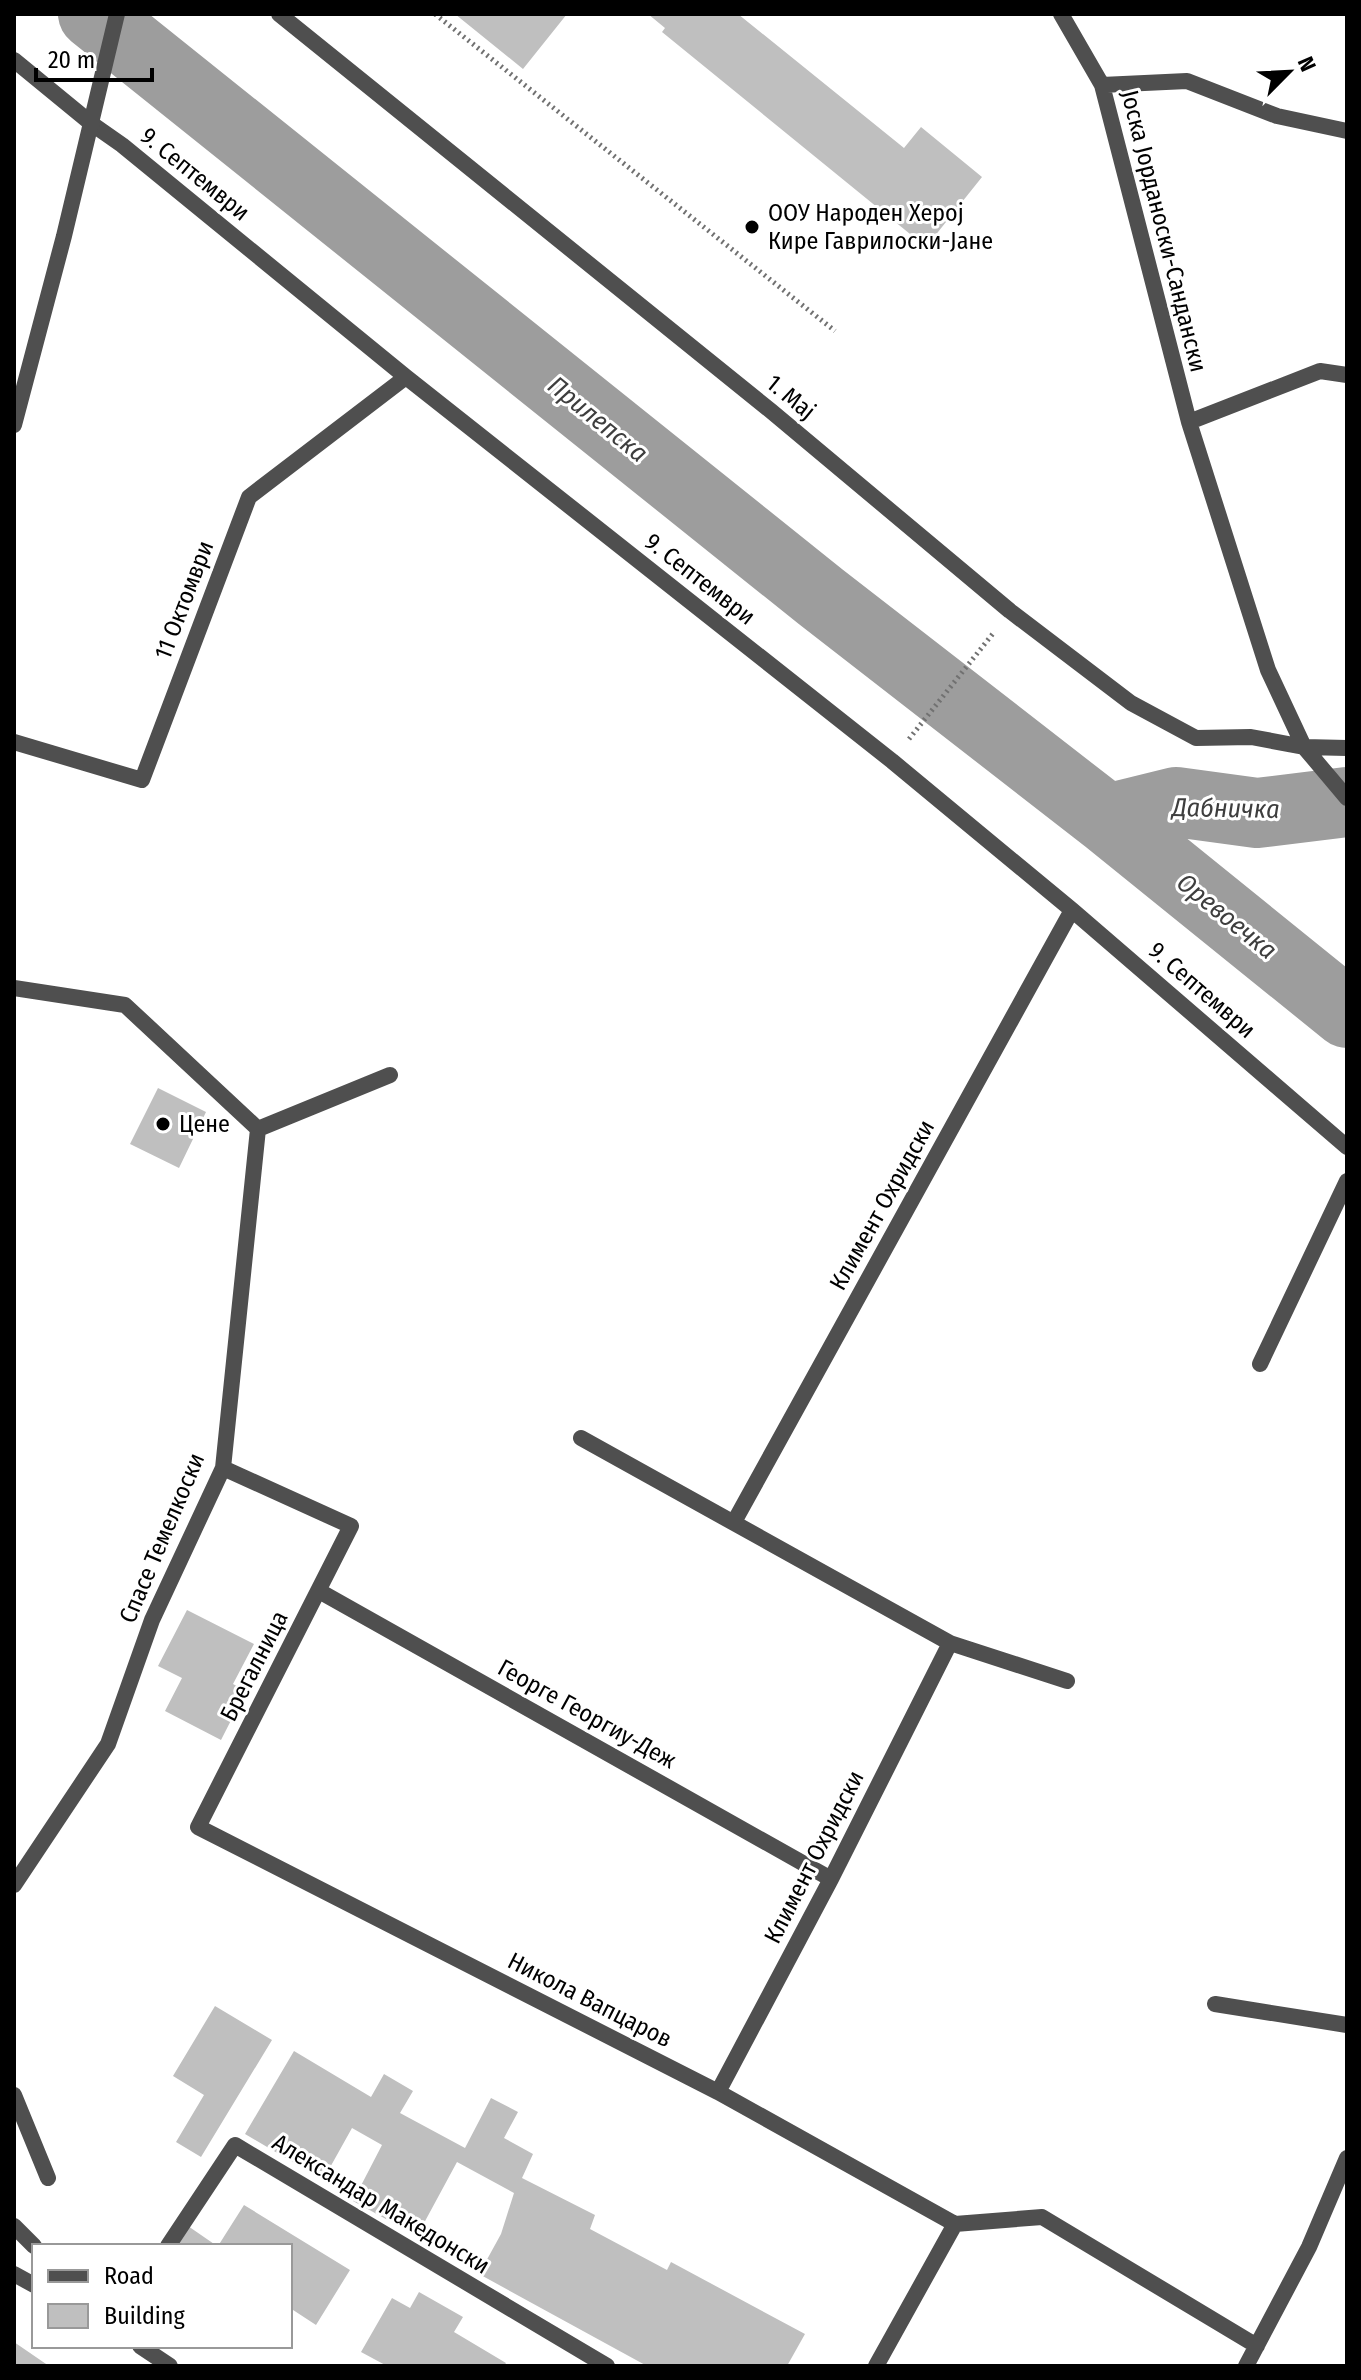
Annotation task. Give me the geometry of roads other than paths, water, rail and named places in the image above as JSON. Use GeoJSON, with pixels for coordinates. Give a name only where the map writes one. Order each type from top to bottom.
{"type":"FeatureCollection","features":[{"type":"Feature","properties":{"kind":"street"},"geometry":{"type":"LineString","coordinates":[[14,425],[92,124],[117,14]]}},
{"type":"Feature","properties":{"kind":"street","name":"1. Мај"},"geometry":{"type":"LineString","coordinates":[[279,14],[771,411],[1010,611],[1131,703],[1196,738],[1251,737],[1304,747],[1347,748]]}},
{"type":"Feature","properties":{"kind":"street","name":"Јоска Јорданоски-Сандански"},"geometry":{"type":"LineString","coordinates":[[1061,14],[1102,85],[1189,422],[1268,670],[1304,747],[1347,798]]}},
{"type":"Feature","properties":{"kind":"street","name":"9. Септември"},"geometry":{"type":"LineString","coordinates":[[14,60],[406,377],[892,761],[1072,910],[1347,1147]]}},
{"type":"Feature","properties":{"kind":"street"},"geometry":{"type":"LineString","coordinates":[[1102,85],[1187,81],[1277,116],[1347,131]]}},
{"type":"Feature","properties":{"kind":"street"},"geometry":{"type":"LineString","coordinates":[[1189,422],[1320,371],[1347,375]]}},
{"type":"Feature","properties":{"kind":"street","name":"11 Октомври"},"geometry":{"type":"LineString","coordinates":[[14,742],[142,780],[249,497],[406,377]]}},
{"type":"Feature","properties":{"kind":"street","name":"Климент Охридски"},"geometry":{"type":"LineString","coordinates":[[734,1522],[1072,910]]}},
{"type":"Feature","properties":{"kind":"street"},"geometry":{"type":"LineString","coordinates":[[14,988],[125,1005],[258,1129],[390,1075]]}},
{"type":"Feature","properties":{"kind":"street","name":"Спасе Темелкоски"},"geometry":{"type":"LineString","coordinates":[[14,1885],[108,1744],[152,1620],[223,1468],[258,1129]]}},
{"type":"Feature","properties":{"kind":"street"},"geometry":{"type":"LineString","coordinates":[[1260,1364],[1347,1181]]}},
{"type":"Feature","properties":{"kind":"street"},"geometry":{"type":"LineString","coordinates":[[581,1438],[950,1643],[1067,1681]]}},
{"type":"Feature","properties":{"kind":"street","name":"Брегалница"},"geometry":{"type":"LineString","coordinates":[[198,1827],[351,1526],[223,1468]]}},
{"type":"Feature","properties":{"kind":"street","name":"Георге Георгиу-Деж"},"geometry":{"type":"LineString","coordinates":[[319,1591],[831,1879]]}},
{"type":"Feature","properties":{"kind":"street","name":"Климент Охридски"},"geometry":{"type":"LineString","coordinates":[[718,2092],[831,1879],[950,1643]]}},
{"type":"Feature","properties":{"kind":"street","name":"Никола Вапцаров"},"geometry":{"type":"LineString","coordinates":[[198,1827],[718,2092],[955,2224]]}},
{"type":"Feature","properties":{"kind":"street"},"geometry":{"type":"LineString","coordinates":[[1215,2004],[1347,2025]]}},
{"type":"Feature","properties":{"kind":"street"},"geometry":{"type":"LineString","coordinates":[[14,2095],[48,2178]]}},
{"type":"Feature","properties":{"kind":"street","name":"Александар Македонски"},"geometry":{"type":"LineString","coordinates":[[169,2244],[235,2145],[607,2366]]}},
{"type":"Feature","properties":{"kind":"street"},"geometry":{"type":"LineString","coordinates":[[1246,2366],[1309,2247],[1347,2158]]}},
{"type":"Feature","properties":{"kind":"street"},"geometry":{"type":"LineString","coordinates":[[876,2366],[955,2224],[1042,2217],[1257,2346]]}},
{"type":"Feature","properties":{"kind":"street"},"geometry":{"type":"LineString","coordinates":[[14,2226],[32,2244]]}},
{"type":"Feature","properties":{"kind":"street"},"geometry":{"type":"LineString","coordinates":[[14,2274],[32,2284]]}},
{"type":"Feature","properties":{"kind":"street"},"geometry":{"type":"LineString","coordinates":[[143,2348],[170,2366]]}},
{"type":"Feature","properties":{"kind":"waterway","name":"Прилепска"},"geometry":{"type":"LineString","coordinates":[[93,14],[1347,1013]]}},
{"type":"Feature","properties":{"kind":"waterway","name":"Дабничка"},"geometry":{"type":"LineString","coordinates":[[1107,819],[1176,802],[1257,813],[1347,802]]}},
{"type":"Feature","properties":{"kind":"place","name":"ООУ Народен Херој Кире Гаврилоски-Јане"},"geometry":{"type":"Point","coordinates":[752,227]}},
{"type":"Feature","properties":{"kind":"place","name":"Цене"},"geometry":{"type":"Point","coordinates":[163,1124]}},
{"type":"Feature","properties":{"kind":"water label","name":"Оревоечка"},"geometry":{"type":"Point","coordinates":[1227,916]}}]}
